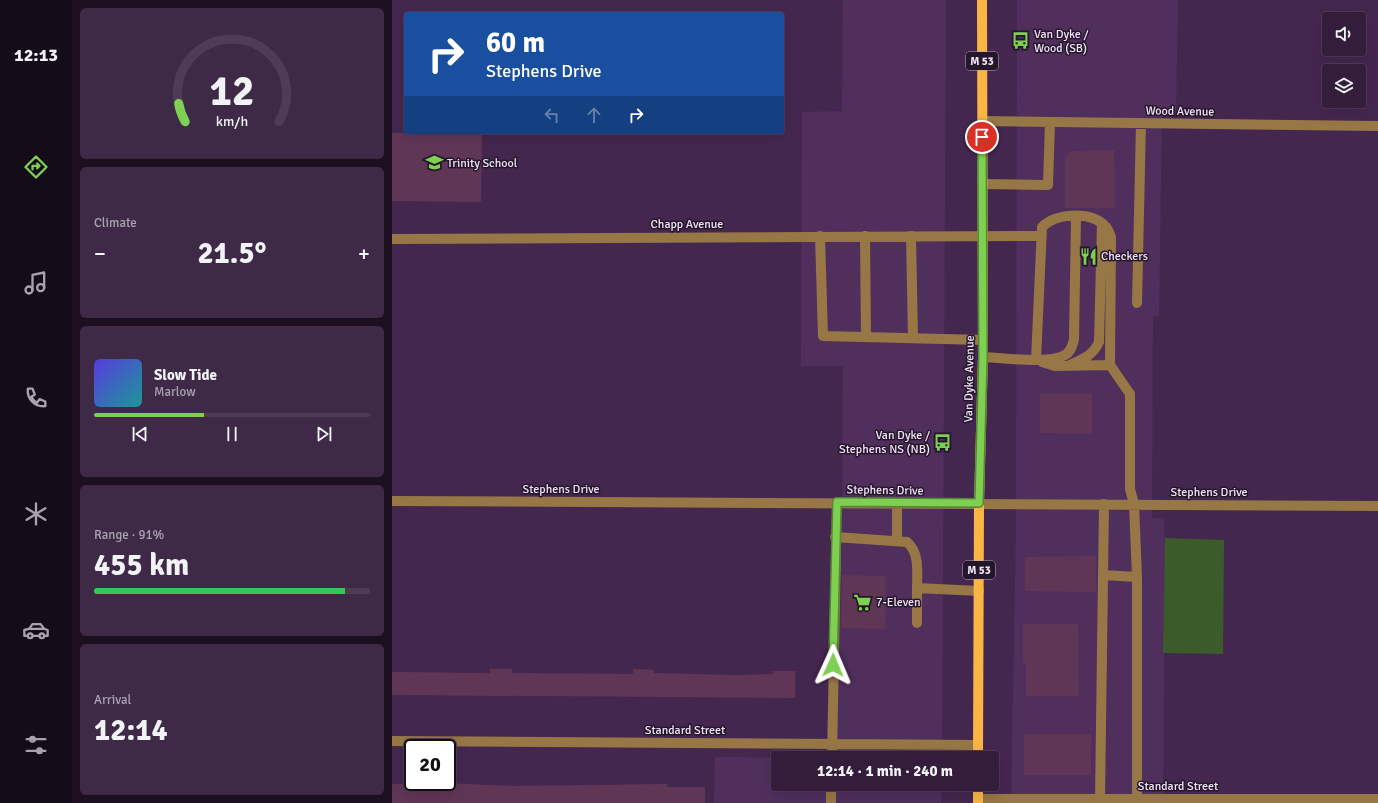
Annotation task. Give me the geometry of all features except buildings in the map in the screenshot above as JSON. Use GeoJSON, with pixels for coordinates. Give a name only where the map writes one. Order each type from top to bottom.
{"type":"FeatureCollection","features":[{"type":"Feature","properties":{"kind":"main road","name":"Van Dyke Avenue"},"geometry":{"type":"LineString","coordinates":[[978,751],[979,503],[983,357],[982,0]]}},
{"type":"Feature","properties":{"kind":"street","name":"Wood Avenue"},"geometry":{"type":"LineString","coordinates":[[982,121],[1378,126]]}},
{"type":"Feature","properties":{"kind":"street"},"geometry":{"type":"LineString","coordinates":[[982,184],[1048,185],[1050,122]]}},
{"type":"Feature","properties":{"kind":"street"},"geometry":{"type":"LineString","coordinates":[[1137,303],[1141,123]]}},
{"type":"Feature","properties":{"kind":"street"},"geometry":{"type":"LineString","coordinates":[[1036,360],[1042,227],[1048,221],[1061,216],[1087,217],[1102,223],[1107,227],[1111,237],[1110,365],[1130,394],[1130,489],[1134,504],[1137,577],[1137,799]]}},
{"type":"Feature","properties":{"kind":"street"},"geometry":{"type":"LineString","coordinates":[[983,357],[1036,360],[1056,359],[1065,355],[1071,350],[1074,340],[1076,217]]}},
{"type":"Feature","properties":{"kind":"street"},"geometry":{"type":"LineString","coordinates":[[1067,366],[1088,358],[1095,350],[1098,342],[1102,223]]}},
{"type":"Feature","properties":{"kind":"street"},"geometry":{"type":"LineString","coordinates":[[820,236],[823,336],[983,340]]}},
{"type":"Feature","properties":{"kind":"street"},"geometry":{"type":"LineString","coordinates":[[864,236],[866,337]]}},
{"type":"Feature","properties":{"kind":"street"},"geometry":{"type":"LineString","coordinates":[[911,236],[913,338]]}},
{"type":"Feature","properties":{"kind":"street","name":"Chapp Avenue"},"geometry":{"type":"LineString","coordinates":[[392,239],[1041,236]]}},
{"type":"Feature","properties":{"kind":"street"},"geometry":{"type":"LineString","coordinates":[[1036,360],[1055,366],[1110,365]]}},
{"type":"Feature","properties":{"kind":"street","name":"Stephens Drive"},"geometry":{"type":"LineString","coordinates":[[392,501],[837,502],[1378,506]]}},
{"type":"Feature","properties":{"kind":"street"},"geometry":{"type":"LineString","coordinates":[[832,751],[835,537],[837,502]]}},
{"type":"Feature","properties":{"kind":"street"},"geometry":{"type":"LineString","coordinates":[[897,503],[897,540]]}},
{"type":"Feature","properties":{"kind":"street"},"geometry":{"type":"LineString","coordinates":[[1100,799],[1104,504]]}},
{"type":"Feature","properties":{"kind":"street"},"geometry":{"type":"LineString","coordinates":[[835,537],[897,540],[907,542],[914,551],[917,566],[916,623]]}},
{"type":"Feature","properties":{"kind":"street"},"geometry":{"type":"LineString","coordinates":[[1103,575],[1137,577]]}},
{"type":"Feature","properties":{"kind":"street"},"geometry":{"type":"LineString","coordinates":[[917,588],[979,590]]}},
{"type":"Feature","properties":{"kind":"street","name":"Standard Street"},"geometry":{"type":"LineString","coordinates":[[392,741],[978,745]]}},
{"type":"Feature","properties":{"kind":"street"},"geometry":{"type":"LineString","coordinates":[[831,803],[832,791]]}},
{"type":"Feature","properties":{"kind":"street","name":"Standard Street"},"geometry":{"type":"LineString","coordinates":[[978,801],[1100,799],[1119,801],[1137,799],[1378,799]]}},
{"type":"Feature","properties":{"kind":"shaded area"},"geometry":{"type":"Polygon","coordinates":[[[843,0],[946,0],[942,751],[837,751],[842,520],[843,366],[801,366],[802,112],[842,111],[843,0]]]}},
{"type":"Feature","properties":{"kind":"shaded area"},"geometry":{"type":"Polygon","coordinates":[[[1017,0],[1178,0],[1176,114],[1162,115],[1159,316],[1153,316],[1152,518],[1164,518],[1165,538],[1163,803],[1011,803],[1016,529],[1017,0]]]}},
{"type":"Feature","properties":{"kind":"shaded area"},"geometry":{"type":"Polygon","coordinates":[[[715,757],[771,757],[771,791],[942,791],[941,803],[714,803],[715,757]]]}},
{"type":"Feature","properties":{"kind":"green space"},"geometry":{"type":"Polygon","coordinates":[[[1165,538],[1224,540],[1223,654],[1163,653],[1165,538]]]}},
{"type":"Feature","properties":{"kind":"place","name":"Van Dyke / Wood (SB)"},"geometry":{"type":"Point","coordinates":[1021,41]}},
{"type":"Feature","properties":{"kind":"place","name":"Trinity School"},"geometry":{"type":"Point","coordinates":[434,163]}},
{"type":"Feature","properties":{"kind":"place","name":"Checkers"},"geometry":{"type":"Point","coordinates":[1088,256]}},
{"type":"Feature","properties":{"kind":"place","name":"Van Dyke / Stephens NS (NB)"},"geometry":{"type":"Point","coordinates":[943,442]}},
{"type":"Feature","properties":{"kind":"place","name":"7-Eleven"},"geometry":{"type":"Point","coordinates":[863,602]}},
{"type":"Feature","properties":{"kind":"route"},"geometry":{"type":"LineString","coordinates":[[833,665],[837,502],[979,503],[983,357],[982,137]]}}]}
